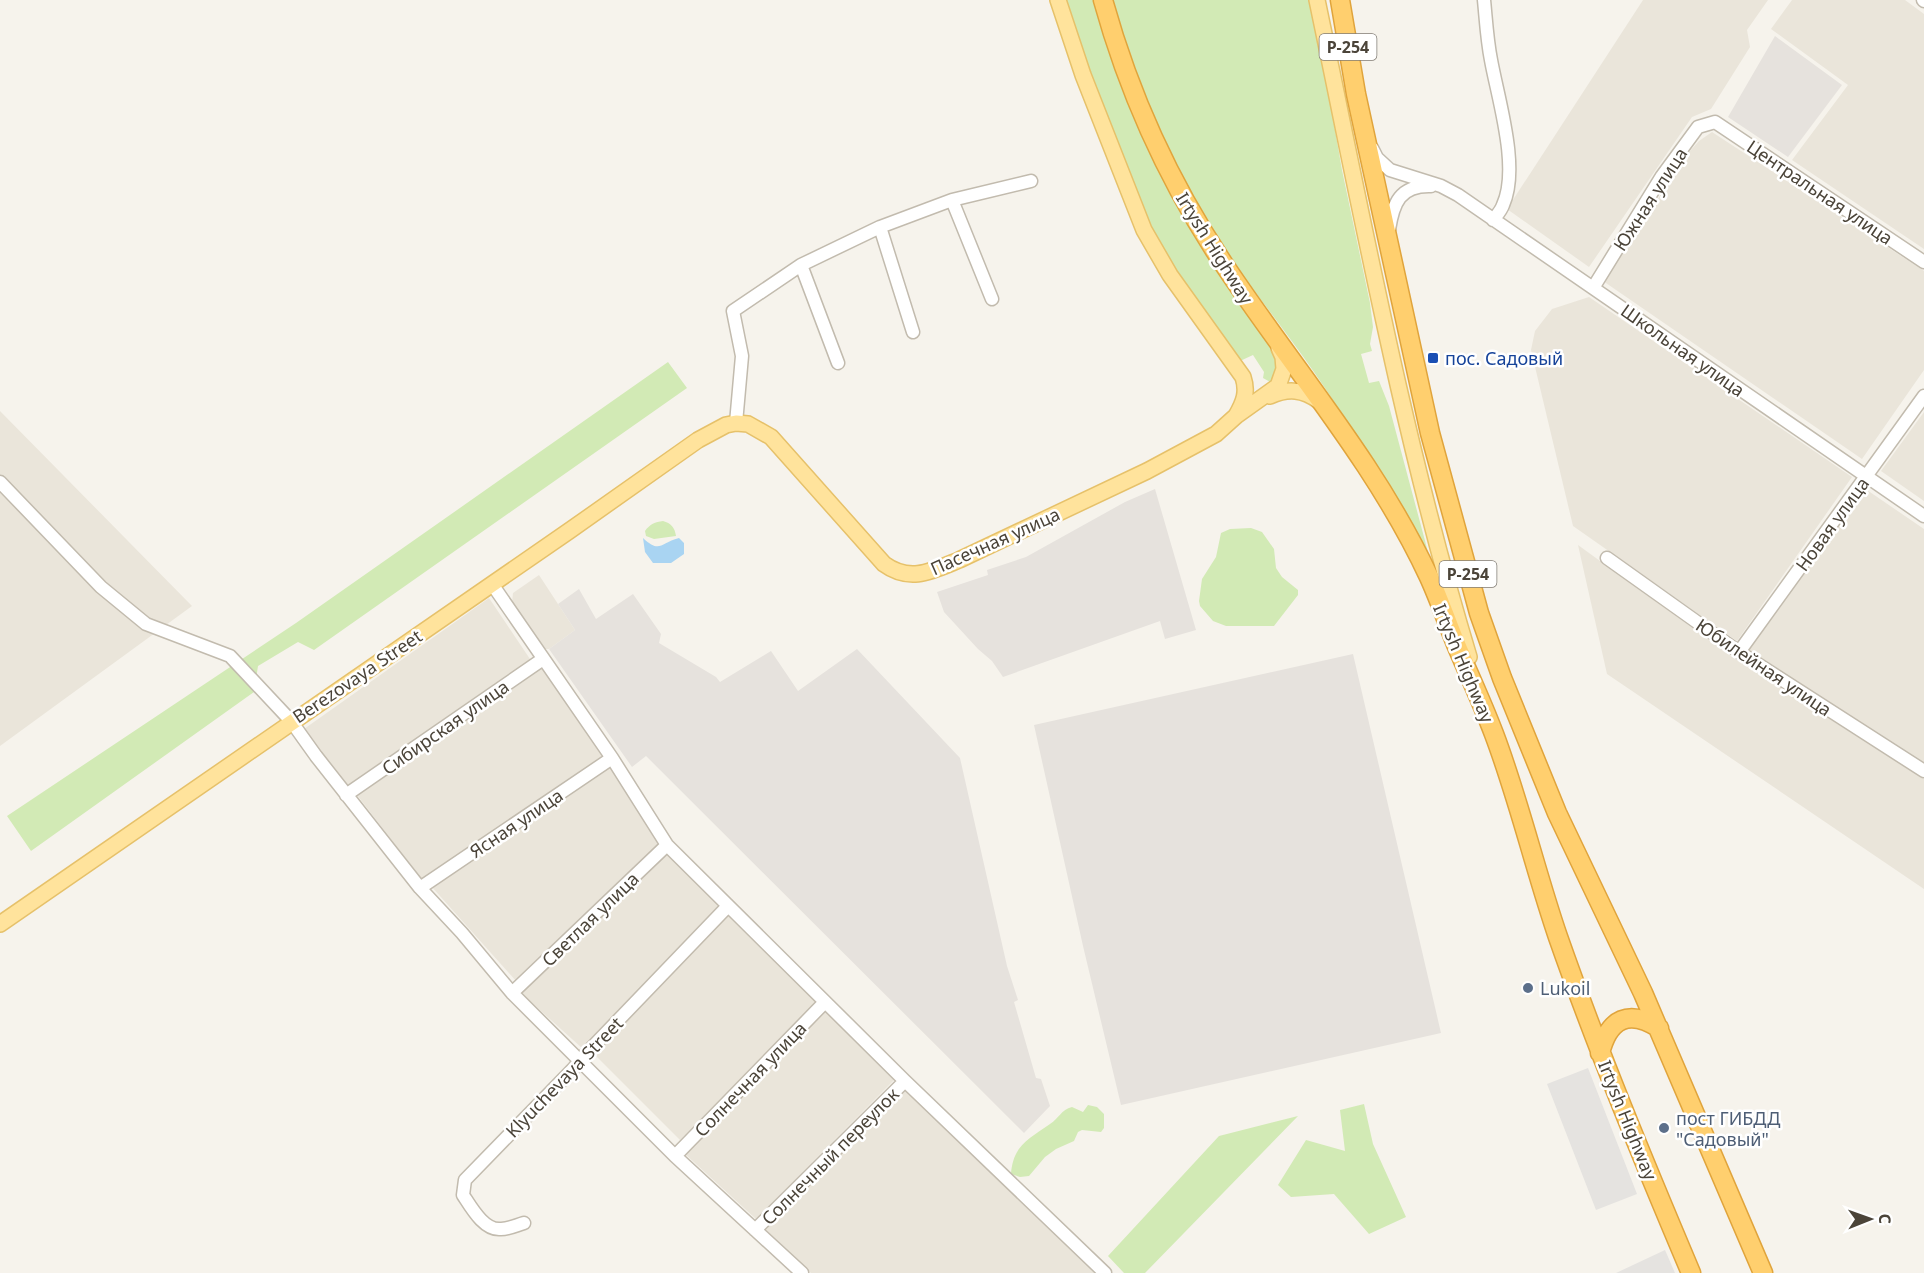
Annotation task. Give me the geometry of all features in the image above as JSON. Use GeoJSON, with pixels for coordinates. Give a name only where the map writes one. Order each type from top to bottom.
{"type":"FeatureCollection","features":[{"type":"Feature","properties":{"kind":"highway","name":"Irtysh Highway"},"geometry":{"type":"LineString","coordinates":[[1103,0],[1119,55],[1143,117],[1172,178],[1221,261],[1325,406],[1384,495],[1429,578],[1494,735],[1552,918],[1600,1053],[1691,1273]]}},
{"type":"Feature","properties":{"kind":"highway","name":"Irtysh Highway"},"geometry":{"type":"LineString","coordinates":[[1340,0],[1364,132],[1430,433],[1483,624],[1502,678],[1557,813],[1659,1028],[1762,1273]]}},
{"type":"Feature","properties":{"kind":"highway"},"geometry":{"type":"LineString","coordinates":[[1600,1053],[1604,1036],[1611,1028],[1627,1019],[1638,1018],[1659,1028]]}},
{"type":"Feature","properties":{"kind":"main road"},"geometry":{"type":"LineString","coordinates":[[1058,0],[1083,75],[1144,230],[1170,275],[1243,377],[1246,393],[1244,403],[1236,416]]}},
{"type":"Feature","properties":{"kind":"main road"},"geometry":{"type":"LineString","coordinates":[[1317,0],[1409,436],[1451,597],[1494,735]]}},
{"type":"Feature","properties":{"kind":"main road"},"geometry":{"type":"LineString","coordinates":[[1335,0],[1356,93]]}},
{"type":"Feature","properties":{"kind":"main road"},"geometry":{"type":"LineString","coordinates":[[1221,261],[1236,289],[1283,357],[1284,369],[1281,382],[1259,401]]}},
{"type":"Feature","properties":{"kind":"main road"},"geometry":{"type":"LineString","coordinates":[[1259,401],[1282,392],[1296,390],[1307,393],[1325,406]]}},
{"type":"Feature","properties":{"kind":"main road","name":"Пасечная улица"},"geometry":{"type":"LineString","coordinates":[[736,423],[748,424],[771,437],[884,564],[902,574],[912,574],[932,571],[959,560],[1147,471],[1216,434],[1236,416],[1259,401]]}},
{"type":"Feature","properties":{"kind":"main road","name":"Berezovaya Street"},"geometry":{"type":"LineString","coordinates":[[0,924],[698,440],[726,425],[736,423]]}},
{"type":"Feature","properties":{"kind":"street"},"geometry":{"type":"LineString","coordinates":[[1484,0],[1490,58],[1502,111],[1509,168],[1508,188],[1503,206],[1493,220]]}},
{"type":"Feature","properties":{"kind":"street","name":"Центральная улица"},"geometry":{"type":"LineString","coordinates":[[1715,122],[1924,262]]}},
{"type":"Feature","properties":{"kind":"street","name":"Южная улица"},"geometry":{"type":"LineString","coordinates":[[1593,288],[1662,176],[1698,127],[1715,122]]}},
{"type":"Feature","properties":{"kind":"street","name":"Школьная улица"},"geometry":{"type":"LineString","coordinates":[[1364,132],[1383,165],[1402,175],[1441,186],[1924,516]]}},
{"type":"Feature","properties":{"kind":"street"},"geometry":{"type":"LineString","coordinates":[[736,423],[742,356],[733,311],[801,265],[880,227],[952,200],[1031,181]]}},
{"type":"Feature","properties":{"kind":"street"},"geometry":{"type":"LineString","coordinates":[[1388,238],[1392,213],[1402,194],[1420,186],[1441,186]]}},
{"type":"Feature","properties":{"kind":"street"},"geometry":{"type":"LineString","coordinates":[[952,200],[992,299]]}},
{"type":"Feature","properties":{"kind":"street"},"geometry":{"type":"LineString","coordinates":[[880,227],[913,332]]}},
{"type":"Feature","properties":{"kind":"street"},"geometry":{"type":"LineString","coordinates":[[801,265],[838,363]]}},
{"type":"Feature","properties":{"kind":"street","name":"Новая улица"},"geometry":{"type":"LineString","coordinates":[[1738,652],[1924,396]]}},
{"type":"Feature","properties":{"kind":"street"},"geometry":{"type":"LineString","coordinates":[[0,482],[110,595],[146,624],[230,656],[291,721],[420,888],[462,933],[512,993],[675,1156],[802,1273]]}},
{"type":"Feature","properties":{"kind":"street","name":"Юбилейная улица"},"geometry":{"type":"LineString","coordinates":[[1607,558],[1738,652],[1924,771]]}},
{"type":"Feature","properties":{"kind":"street"},"geometry":{"type":"LineString","coordinates":[[492,584],[612,758],[667,845],[905,1081],[1105,1273]]}},
{"type":"Feature","properties":{"kind":"street","name":"Сибирская улица"},"geometry":{"type":"LineString","coordinates":[[346,795],[543,659]]}},
{"type":"Feature","properties":{"kind":"street","name":"Ясная улица"},"geometry":{"type":"LineString","coordinates":[[420,888],[612,758]]}},
{"type":"Feature","properties":{"kind":"street","name":"Светлая улица"},"geometry":{"type":"LineString","coordinates":[[512,993],[667,845]]}},
{"type":"Feature","properties":{"kind":"street","name":"Klyuchevaya Street"},"geometry":{"type":"LineString","coordinates":[[524,1223],[494,1229],[479,1217],[463,1195],[465,1180],[728,906]]}},
{"type":"Feature","properties":{"kind":"street","name":"Солнечная улица"},"geometry":{"type":"LineString","coordinates":[[675,1156],[825,1002]]}},
{"type":"Feature","properties":{"kind":"street","name":"Солнечный переулок"},"geometry":{"type":"LineString","coordinates":[[755,1230],[905,1081]]}},
{"type":"Feature","properties":{"kind":"shaded area"},"geometry":{"type":"Polygon","coordinates":[[[1643,0],[1768,0],[1747,30],[1750,47],[1711,109],[1692,117],[1589,267],[1507,209],[1643,0]]]}},
{"type":"Feature","properties":{"kind":"shaded area"},"geometry":{"type":"Polygon","coordinates":[[[1792,0],[1905,0],[1924,14],[1924,249],[1792,160],[1848,85],[1771,29],[1792,0]]]}},
{"type":"Feature","properties":{"kind":"shaded area"},"geometry":{"type":"Polygon","coordinates":[[[1775,36],[1842,85],[1788,157],[1728,117],[1775,36]]]}},
{"type":"Feature","properties":{"kind":"shaded area"},"geometry":{"type":"Polygon","coordinates":[[[1712,132],[1924,271],[1924,370],[1862,459],[1603,281],[1690,151],[1712,132]]]}},
{"type":"Feature","properties":{"kind":"shaded area"},"geometry":{"type":"Polygon","coordinates":[[[1589,297],[1852,477],[1737,641],[1573,526],[1531,350],[1535,331],[1552,309],[1589,297]]]}},
{"type":"Feature","properties":{"kind":"shaded area"},"geometry":{"type":"Polygon","coordinates":[[[0,411],[192,606],[0,746],[0,411]]]}},
{"type":"Feature","properties":{"kind":"shaded area"},"geometry":{"type":"Polygon","coordinates":[[[1924,412],[1924,501],[1881,471],[1924,412]]]}},
{"type":"Feature","properties":{"kind":"shaded area"},"geometry":{"type":"Polygon","coordinates":[[[1864,488],[1924,529],[1924,765],[1748,649],[1864,488]]]}},
{"type":"Feature","properties":{"kind":"shaded area"},"geometry":{"type":"Polygon","coordinates":[[[1155,489],[1196,630],[1165,639],[1160,621],[1003,677],[992,661],[944,612],[937,592],[988,575],[987,570],[1026,557],[1125,502],[1155,489]]]}},
{"type":"Feature","properties":{"kind":"shaded area"},"geometry":{"type":"Polygon","coordinates":[[[1578,545],[1731,656],[1924,779],[1924,889],[1607,674],[1578,545]]]}},
{"type":"Feature","properties":{"kind":"shaded area"},"geometry":{"type":"Polygon","coordinates":[[[539,575],[575,630],[549,649],[544,649],[512,603],[513,593],[539,575]]]}},
{"type":"Feature","properties":{"kind":"shaded area"},"geometry":{"type":"Polygon","coordinates":[[[579,589],[596,619],[633,594],[661,634],[659,643],[716,677],[720,682],[771,651],[798,691],[857,649],[960,758],[1007,966],[1018,1000],[1014,1002],[1036,1078],[1041,1079],[1050,1106],[1024,1133],[646,756],[632,767],[549,649],[575,630],[558,604],[579,589]]]}},
{"type":"Feature","properties":{"kind":"shaded area"},"geometry":{"type":"Polygon","coordinates":[[[489,598],[532,662],[349,788],[304,729],[489,598]]]}},
{"type":"Feature","properties":{"kind":"shaded area"},"geometry":{"type":"Polygon","coordinates":[[[1353,654],[1441,1033],[1121,1105],[1034,725],[1353,654]]]}},
{"type":"Feature","properties":{"kind":"shaded area"},"geometry":{"type":"Polygon","coordinates":[[[542,665],[604,758],[423,881],[357,795],[542,665]]]}},
{"type":"Feature","properties":{"kind":"shaded area"},"geometry":{"type":"Polygon","coordinates":[[[609,766],[661,844],[517,982],[431,886],[609,766]]]}},
{"type":"Feature","properties":{"kind":"shaded area"},"geometry":{"type":"Polygon","coordinates":[[[665,851],[720,904],[583,1049],[520,992],[665,851]]]}},
{"type":"Feature","properties":{"kind":"shaded area"},"geometry":{"type":"Polygon","coordinates":[[[729,913],[819,1002],[680,1140],[593,1053],[729,913]]]}},
{"type":"Feature","properties":{"kind":"shaded area"},"geometry":{"type":"Polygon","coordinates":[[[825,1010],[896,1078],[756,1219],[684,1153],[825,1010]]]}},
{"type":"Feature","properties":{"kind":"shaded area"},"geometry":{"type":"Polygon","coordinates":[[[1588,1068],[1637,1194],[1596,1210],[1547,1084],[1588,1068]]]}},
{"type":"Feature","properties":{"kind":"shaded area"},"geometry":{"type":"Polygon","coordinates":[[[907,1087],[1096,1273],[811,1273],[763,1227],[907,1087]]]}},
{"type":"Feature","properties":{"kind":"shaded area"},"geometry":{"type":"Polygon","coordinates":[[[1665,1250],[1675,1273],[1616,1273],[1665,1250]]]}},
{"type":"Feature","properties":{"kind":"green space"},"geometry":{"type":"Polygon","coordinates":[[[1065,0],[1097,0],[1103,24],[1279,360],[1272,383],[1263,378],[1264,372],[1253,355],[1240,361],[1161,250],[1146,222],[1065,0]]]}},
{"type":"Feature","properties":{"kind":"green space"},"geometry":{"type":"Polygon","coordinates":[[[1109,0],[1309,0],[1370,303],[1373,327],[1370,344],[1372,351],[1361,354],[1369,383],[1379,381],[1389,406],[1432,567],[1346,420],[1299,351],[1223,248],[1181,181],[1137,79],[1109,0]]]}},
{"type":"Feature","properties":{"kind":"green space"},"geometry":{"type":"Polygon","coordinates":[[[668,362],[687,388],[314,650],[298,642],[258,666],[254,692],[31,851],[7,816],[296,623],[668,362]]]}},
{"type":"Feature","properties":{"kind":"green space"},"geometry":{"type":"Polygon","coordinates":[[[663,521],[672,526],[676,536],[654,539],[646,536],[645,531],[649,527],[663,521]]]}},
{"type":"Feature","properties":{"kind":"green space"},"geometry":{"type":"Polygon","coordinates":[[[1251,528],[1262,532],[1274,549],[1276,568],[1282,577],[1298,590],[1298,595],[1274,626],[1226,626],[1213,621],[1200,606],[1202,579],[1216,557],[1221,533],[1230,529],[1251,528]]]}},
{"type":"Feature","properties":{"kind":"green space"},"geometry":{"type":"Polygon","coordinates":[[[1364,1104],[1373,1144],[1406,1217],[1369,1234],[1334,1194],[1291,1197],[1278,1185],[1306,1140],[1345,1151],[1340,1110],[1364,1104]]]}},
{"type":"Feature","properties":{"kind":"green space"},"geometry":{"type":"Polygon","coordinates":[[[1088,1105],[1097,1107],[1104,1114],[1104,1128],[1101,1132],[1082,1130],[1078,1132],[1074,1141],[1045,1157],[1029,1176],[1020,1177],[1011,1174],[1015,1156],[1023,1144],[1065,1110],[1072,1107],[1083,1112],[1088,1105]]]}},
{"type":"Feature","properties":{"kind":"green space"},"geometry":{"type":"Polygon","coordinates":[[[1298,1116],[1145,1273],[1124,1273],[1108,1256],[1219,1136],[1298,1116]]]}},
{"type":"Feature","properties":{"kind":"water"},"geometry":{"type":"Polygon","coordinates":[[[643,538],[653,545],[660,546],[679,538],[684,543],[684,554],[671,563],[653,563],[645,552],[643,538]]]}},
{"type":"Feature","properties":{"kind":"place","name":"пос. Садовый"},"geometry":{"type":"Point","coordinates":[1433,358]}},
{"type":"Feature","properties":{"kind":"place","name":"Lukoil"},"geometry":{"type":"Point","coordinates":[1528,988]}},
{"type":"Feature","properties":{"kind":"place","name":"пост ГИБДД \"Садовый\""},"geometry":{"type":"Point","coordinates":[1664,1128]}}]}
